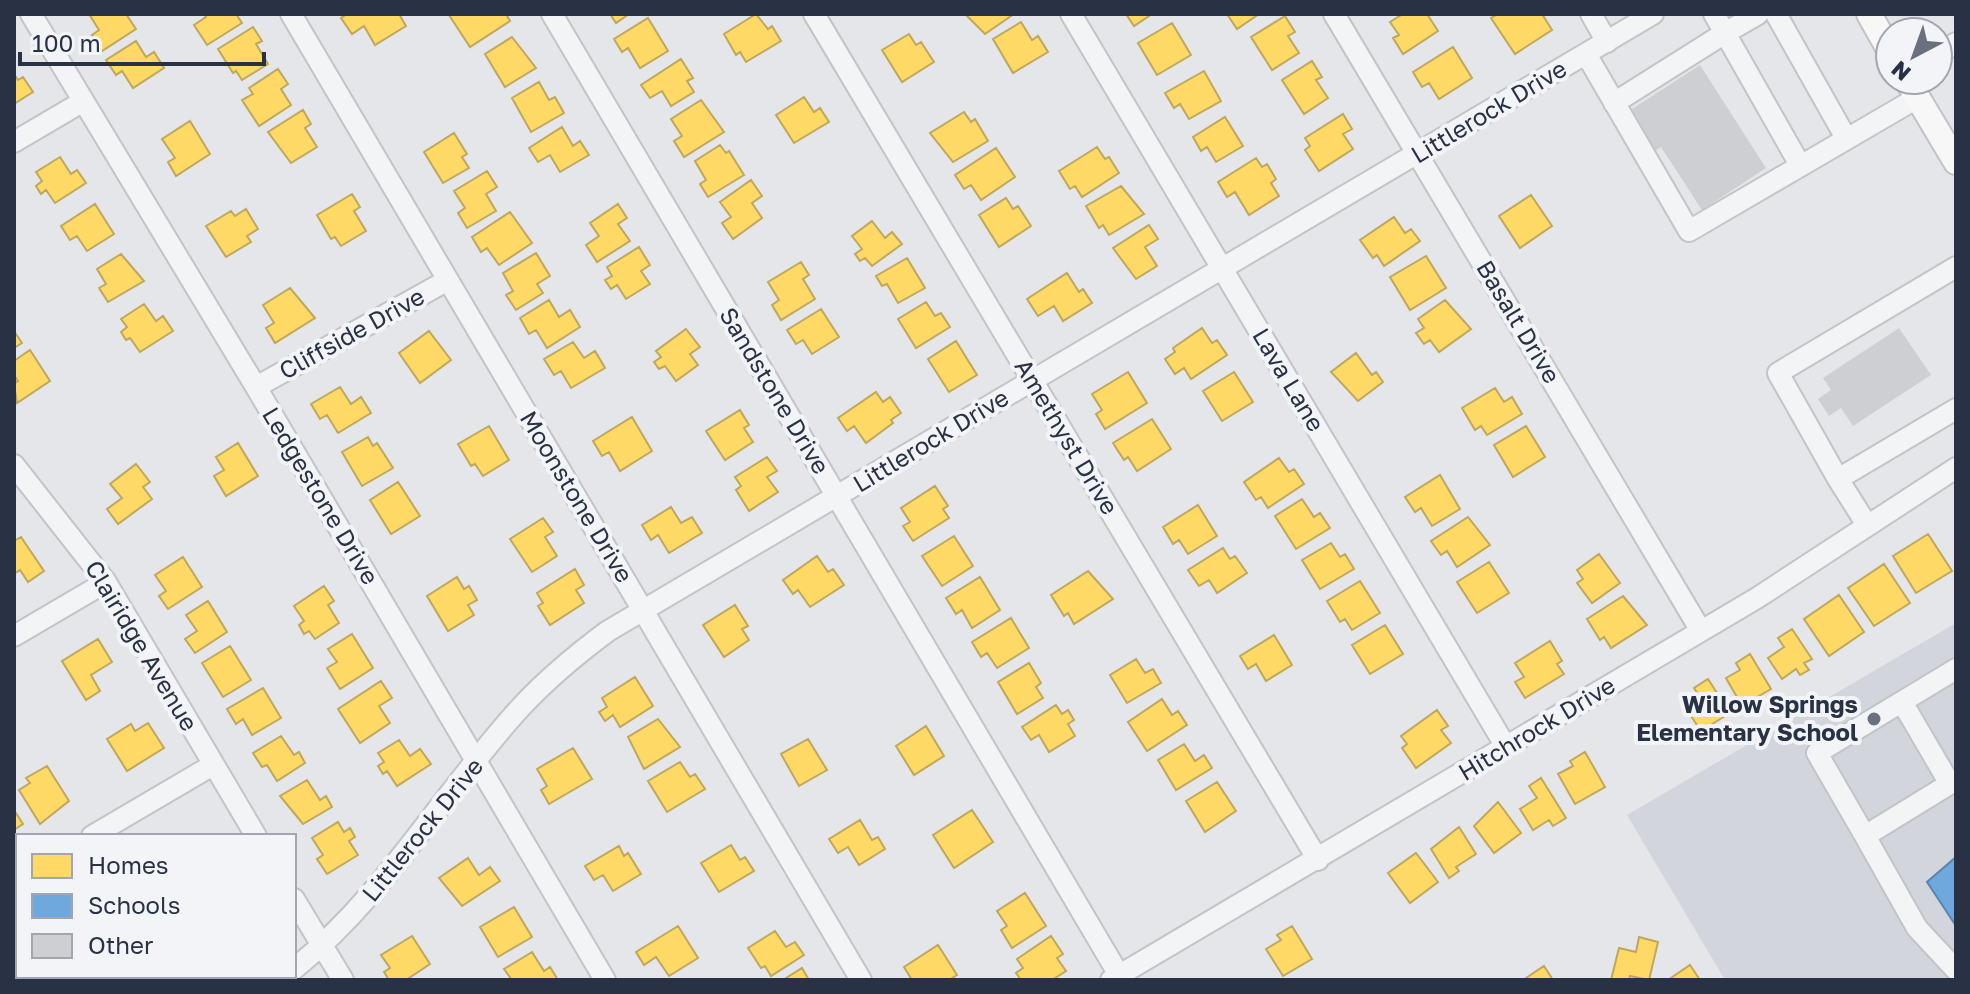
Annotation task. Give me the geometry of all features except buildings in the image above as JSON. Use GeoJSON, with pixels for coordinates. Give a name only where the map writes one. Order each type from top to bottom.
{"type":"FeatureCollection","features":[{"type":"Feature","properties":{"kind":"main road"},"geometry":{"type":"LineString","coordinates":[[1916,96],[1956,162]]}},
{"type":"Feature","properties":{"kind":"street","name":"Ledgestone Drive"},"geometry":{"type":"LineString","coordinates":[[31,14],[256,387],[605,980]]}},
{"type":"Feature","properties":{"kind":"street","name":"Moonstone Drive"},"geometry":{"type":"LineString","coordinates":[[291,14],[861,980]]}},
{"type":"Feature","properties":{"kind":"street","name":"Sandstone Drive"},"geometry":{"type":"LineString","coordinates":[[552,14],[1115,978]]}},
{"type":"Feature","properties":{"kind":"street","name":"Amethyst Drive"},"geometry":{"type":"LineString","coordinates":[[814,14],[1318,860]]}},
{"type":"Feature","properties":{"kind":"street","name":"Lava Lane"},"geometry":{"type":"LineString","coordinates":[[1071,14],[1506,747]]}},
{"type":"Feature","properties":{"kind":"street","name":"Basalt Drive"},"geometry":{"type":"LineString","coordinates":[[1334,14],[1701,631]]}},
{"type":"Feature","properties":{"kind":"street"},"geometry":{"type":"LineString","coordinates":[[1591,14],[1607,42]]}},
{"type":"Feature","properties":{"kind":"street","name":"Littlerock Drive"},"geometry":{"type":"LineString","coordinates":[[296,967],[323,946],[394,870],[520,708],[556,672],[608,631],[1653,14]]}},
{"type":"Feature","properties":{"kind":"street"},"geometry":{"type":"LineString","coordinates":[[1714,14],[1800,165]]}},
{"type":"Feature","properties":{"kind":"street"},"geometry":{"type":"LineString","coordinates":[[1614,103],[1758,14]]}},
{"type":"Feature","properties":{"kind":"street"},"geometry":{"type":"LineString","coordinates":[[1776,14],[1846,138]]}},
{"type":"Feature","properties":{"kind":"street"},"geometry":{"type":"LineString","coordinates":[[1586,54],[1689,231],[1846,138],[1903,96]]}},
{"type":"Feature","properties":{"kind":"street"},"geometry":{"type":"LineString","coordinates":[[14,142],[82,102]]}},
{"type":"Feature","properties":{"kind":"street"},"geometry":{"type":"LineString","coordinates":[[1867,525],[1778,373],[1954,273]]}},
{"type":"Feature","properties":{"kind":"street","name":"Cliffside Drive"},"geometry":{"type":"LineString","coordinates":[[256,387],[448,280]]}},
{"type":"Feature","properties":{"kind":"street"},"geometry":{"type":"LineString","coordinates":[[1838,479],[1956,409]]}},
{"type":"Feature","properties":{"kind":"street","name":"Clairidge Avenue"},"geometry":{"type":"LineString","coordinates":[[14,465],[106,582],[255,834]]}},
{"type":"Feature","properties":{"kind":"street","name":"Hitchrock Drive"},"geometry":{"type":"LineString","coordinates":[[1115,978],[1701,631],[1956,468]]}},
{"type":"Feature","properties":{"kind":"street"},"geometry":{"type":"LineString","coordinates":[[14,636],[106,582]]}},
{"type":"Feature","properties":{"kind":"street"},"geometry":{"type":"LineString","coordinates":[[1956,669],[1817,753],[1917,928],[1956,970]]}},
{"type":"Feature","properties":{"kind":"street"},"geometry":{"type":"LineString","coordinates":[[1865,836],[1953,782],[1902,702]]}},
{"type":"Feature","properties":{"kind":"street"},"geometry":{"type":"LineString","coordinates":[[95,834],[213,765]]}},
{"type":"Feature","properties":{"kind":"street"},"geometry":{"type":"LineString","coordinates":[[296,902],[343,980]]}},
{"type":"Feature","properties":{"kind":"shaded area","name":"Willow Springs Elementary School"},"geometry":{"type":"Polygon","coordinates":[[[1956,623],[1956,980],[1725,980],[1627,815],[1956,623]]]}},
{"type":"Feature","properties":{"kind":"place","name":"Willow Springs Elementary School"},"geometry":{"type":"Point","coordinates":[1874,719]}}]}
